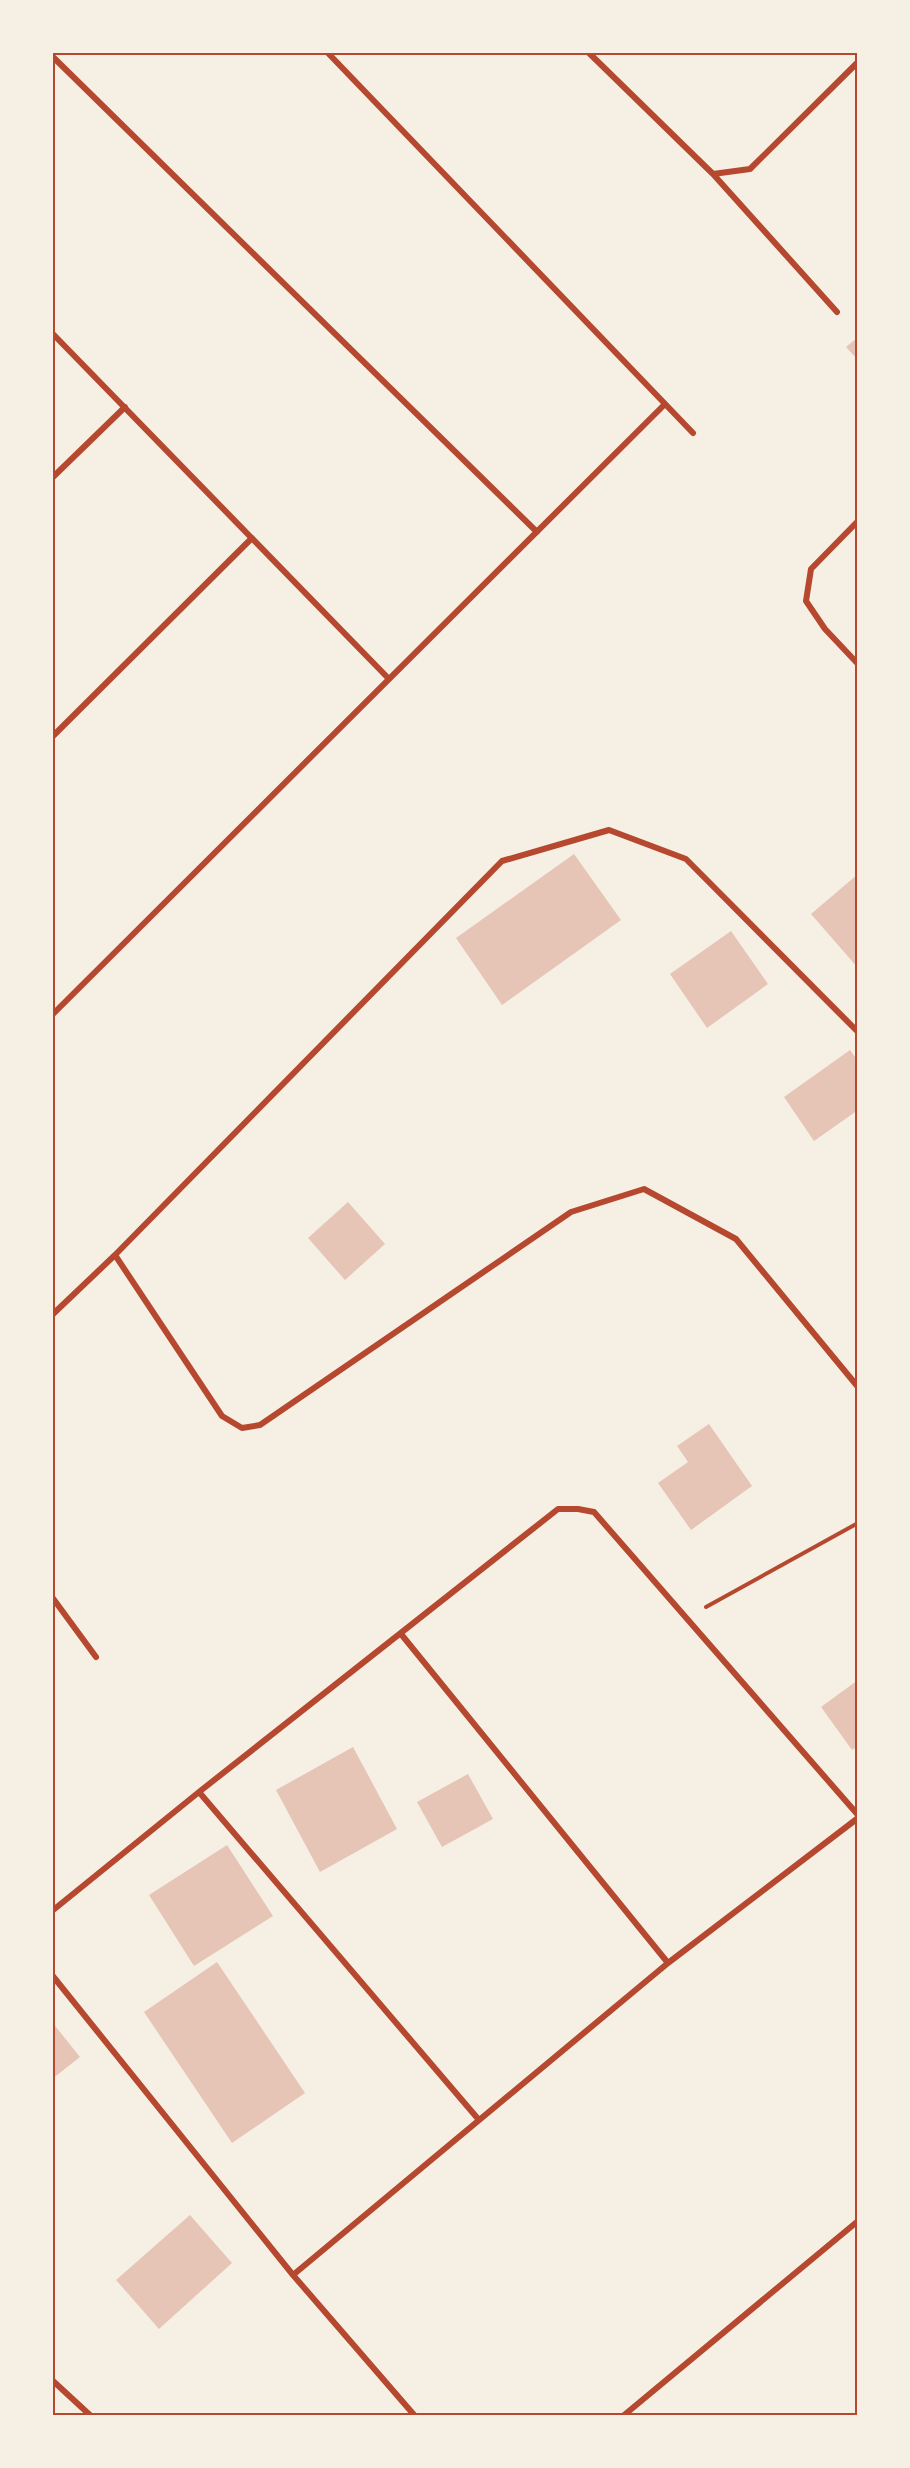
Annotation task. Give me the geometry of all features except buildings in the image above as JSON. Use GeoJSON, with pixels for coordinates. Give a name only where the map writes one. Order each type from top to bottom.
{"type":"FeatureCollection","features":[{"type":"Feature","properties":{"kind":"street"},"geometry":{"type":"LineString","coordinates":[[327,52],[693,434]]}},
{"type":"Feature","properties":{"kind":"street"},"geometry":{"type":"LineString","coordinates":[[590,53],[713,174],[837,312]]}},
{"type":"Feature","properties":{"kind":"street"},"geometry":{"type":"LineString","coordinates":[[52,56],[537,532]]}},
{"type":"Feature","properties":{"kind":"street"},"geometry":{"type":"LineString","coordinates":[[713,174],[750,169],[858,62]]}},
{"type":"Feature","properties":{"kind":"street"},"geometry":{"type":"LineString","coordinates":[[52,333],[389,679]]}},
{"type":"Feature","properties":{"kind":"street"},"geometry":{"type":"LineString","coordinates":[[52,1015],[665,404]]}},
{"type":"Feature","properties":{"kind":"street"},"geometry":{"type":"LineString","coordinates":[[52,478],[125,407]]}},
{"type":"Feature","properties":{"kind":"street"},"geometry":{"type":"LineString","coordinates":[[858,521],[812,569],[807,601],[825,629],[858,663]]}},
{"type":"Feature","properties":{"kind":"street"},"geometry":{"type":"LineString","coordinates":[[52,737],[252,538]]}},
{"type":"Feature","properties":{"kind":"street"},"geometry":{"type":"LineString","coordinates":[[52,1315],[115,1255],[502,861],[609,830],[686,860],[858,1032]]}},
{"type":"Feature","properties":{"kind":"street"},"geometry":{"type":"LineString","coordinates":[[115,1255],[222,1416],[242,1428],[251,1427],[260,1425],[571,1212],[644,1190],[736,1239],[858,1387]]}},
{"type":"Feature","properties":{"kind":"street"},"geometry":{"type":"LineString","coordinates":[[52,1911],[558,1509],[594,1512],[858,1817],[668,1963],[293,2275]]}},
{"type":"Feature","properties":{"kind":"street"},"geometry":{"type":"LineString","coordinates":[[52,1598],[96,1657]]}},
{"type":"Feature","properties":{"kind":"street"},"geometry":{"type":"LineString","coordinates":[[401,1634],[668,1963]]}},
{"type":"Feature","properties":{"kind":"street"},"geometry":{"type":"LineString","coordinates":[[199,1792],[479,2120]]}},
{"type":"Feature","properties":{"kind":"street"},"geometry":{"type":"LineString","coordinates":[[52,1975],[293,2275],[415,2415]]}},
{"type":"Feature","properties":{"kind":"street"},"geometry":{"type":"LineString","coordinates":[[623,2415],[858,2221]]}},
{"type":"Feature","properties":{"kind":"street"},"geometry":{"type":"LineString","coordinates":[[52,2380],[91,2415]]}},
{"type":"Feature","properties":{"kind":"path"},"geometry":{"type":"LineString","coordinates":[[686,1618],[858,1523]]}}]}
